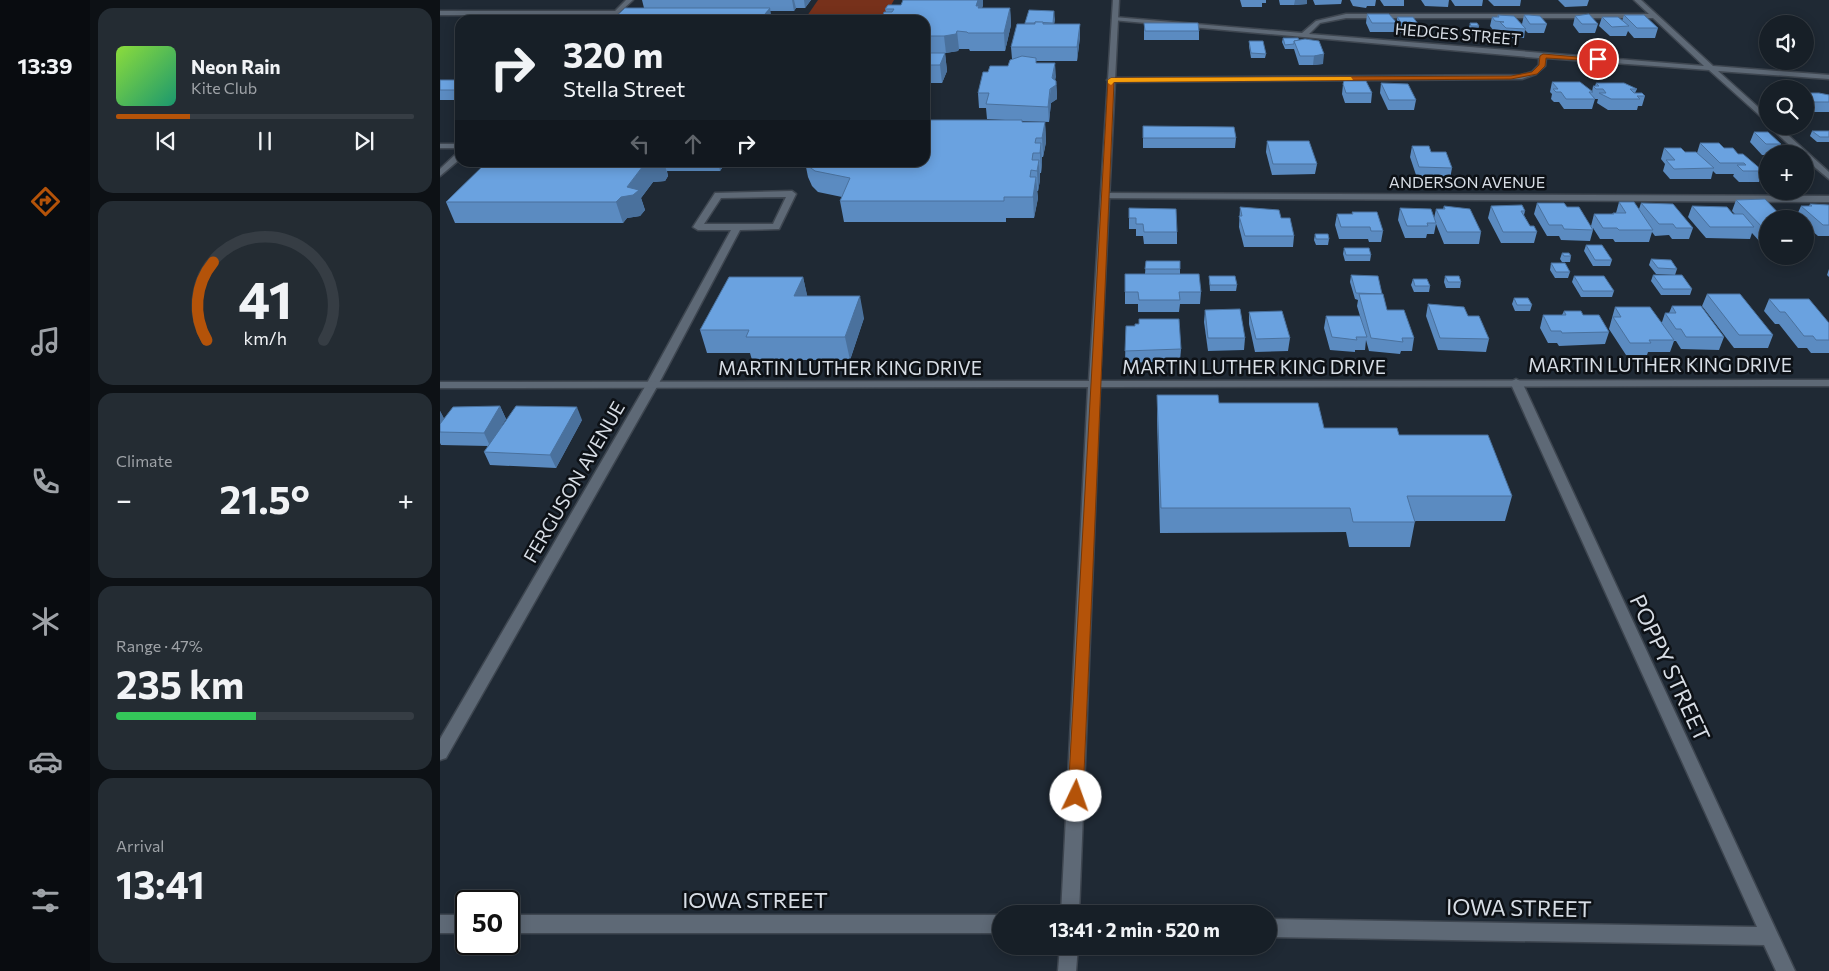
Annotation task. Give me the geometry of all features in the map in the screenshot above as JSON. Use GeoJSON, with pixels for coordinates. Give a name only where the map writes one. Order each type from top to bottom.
{"type":"FeatureCollection","features":[{"type":"Feature","properties":{"kind":"street"},"geometry":{"type":"LineString","coordinates":[[440,13],[616,13],[630,0]]}},
{"type":"Feature","properties":{"kind":"street"},"geometry":{"type":"LineString","coordinates":[[1070,905],[1094,386],[1116,0]]}},
{"type":"Feature","properties":{"kind":"street"},"geometry":{"type":"LineString","coordinates":[[1637,0],[1706,66],[1759,113]]}},
{"type":"Feature","properties":{"kind":"street"},"geometry":{"type":"LineString","coordinates":[[1304,34],[1310,27],[1324,19],[1346,16],[1654,16]]}},
{"type":"Feature","properties":{"kind":"street","name":"HEDGES STREET"},"geometry":{"type":"LineString","coordinates":[[1114,19],[1543,56],[1706,66],[1829,77]]}},
{"type":"Feature","properties":{"kind":"street"},"geometry":{"type":"LineString","coordinates":[[1111,80],[1522,77],[1534,73],[1542,66],[1543,56]]}},
{"type":"Feature","properties":{"kind":"street"},"geometry":{"type":"LineString","coordinates":[[1783,135],[1794,145]]}},
{"type":"Feature","properties":{"kind":"street"},"geometry":{"type":"LineString","coordinates":[[440,146],[455,146]]}},
{"type":"Feature","properties":{"kind":"street"},"geometry":{"type":"LineString","coordinates":[[440,173],[455,160]]}},
{"type":"Feature","properties":{"kind":"street"},"geometry":{"type":"LineString","coordinates":[[1814,163],[1829,176]]}},
{"type":"Feature","properties":{"kind":"street"},"geometry":{"type":"LineString","coordinates":[[792,194],[776,227],[737,227],[698,227],[718,195],[792,194]]}},
{"type":"Feature","properties":{"kind":"street","name":"ANDERSON AVENUE"},"geometry":{"type":"LineString","coordinates":[[1105,196],[1829,199]]}},
{"type":"Feature","properties":{"kind":"street","name":"FERGUSON AVENUE"},"geometry":{"type":"LineString","coordinates":[[440,753],[652,385],[737,227]]}},
{"type":"Feature","properties":{"kind":"street","name":"MARTIN LUTHER KING DRIVE"},"geometry":{"type":"LineString","coordinates":[[440,385],[1094,386],[1516,382],[1829,383]]}},
{"type":"Feature","properties":{"kind":"street","name":"POPPY STREET"},"geometry":{"type":"LineString","coordinates":[[1516,382],[1786,971]]}},
{"type":"Feature","properties":{"kind":"street"},"geometry":{"type":"LineString","coordinates":[[440,924],[455,924]]}},
{"type":"Feature","properties":{"kind":"street","name":"IOWA STREET"},"geometry":{"type":"LineString","coordinates":[[520,924],[992,924]]}},
{"type":"Feature","properties":{"kind":"street","name":"IOWA STREET"},"geometry":{"type":"LineString","coordinates":[[1277,928],[1769,936]]}},
{"type":"Feature","properties":{"kind":"street"},"geometry":{"type":"LineString","coordinates":[[1067,971],[1068,955]]}},
{"type":"Feature","properties":{"kind":"shaded area"},"geometry":{"type":"Polygon","coordinates":[[[818,0],[894,0],[886,15],[808,15],[818,0]]]}},
{"type":"Feature","properties":{"kind":"building"},"geometry":{"type":"Polygon","coordinates":[[[903,0],[978,0],[976,6],[979,6],[978,8],[1010,8],[1004,33],[968,33],[957,31],[956,34],[930,36],[930,15],[883,15],[884,12],[892,12],[894,9],[885,9],[888,5],[901,5],[903,0]]]}},
{"type":"Feature","properties":{"kind":"building"},"geometry":{"type":"Polygon","coordinates":[[[625,8],[770,8],[764,15],[617,15],[625,8]]]}},
{"type":"Feature","properties":{"kind":"building"},"geometry":{"type":"Polygon","coordinates":[[[1029,10],[1054,11],[1053,23],[1025,23],[1029,10]]]}},
{"type":"Feature","properties":{"kind":"building"},"geometry":{"type":"Polygon","coordinates":[[[1367,14],[1389,14],[1397,23],[1372,23],[1367,14]]]}},
{"type":"Feature","properties":{"kind":"building"},"geometry":{"type":"Polygon","coordinates":[[[1589,14],[1598,24],[1582,24],[1575,16],[1589,14]]]}},
{"type":"Feature","properties":{"kind":"building"},"geometry":{"type":"Polygon","coordinates":[[[1498,15],[1514,16],[1526,29],[1506,28],[1500,22],[1504,22],[1495,21],[1492,17],[1499,17],[1498,15]]]}},
{"type":"Feature","properties":{"kind":"building"},"geometry":{"type":"Polygon","coordinates":[[[1524,15],[1540,16],[1547,24],[1530,24],[1524,15]]]}},
{"type":"Feature","properties":{"kind":"building"},"geometry":{"type":"Polygon","coordinates":[[[1624,15],[1644,15],[1658,28],[1637,28],[1624,15]]]}},
{"type":"Feature","properties":{"kind":"building"},"geometry":{"type":"Polygon","coordinates":[[[1397,17],[1413,17],[1418,24],[1402,24],[1397,17]]]}},
{"type":"Feature","properties":{"kind":"building"},"geometry":{"type":"Polygon","coordinates":[[[1602,17],[1618,17],[1629,26],[1612,27],[1602,17]]]}},
{"type":"Feature","properties":{"kind":"building"},"geometry":{"type":"Polygon","coordinates":[[[1035,22],[1043,22],[1043,24],[1080,24],[1077,47],[1011,47],[1017,24],[1035,24],[1035,22]]]}},
{"type":"Feature","properties":{"kind":"building"},"geometry":{"type":"Polygon","coordinates":[[[1144,23],[1198,23],[1199,31],[1145,31],[1144,23]]]}},
{"type":"Feature","properties":{"kind":"building"},"geometry":{"type":"Polygon","coordinates":[[[1470,23],[1477,23],[1479,26],[1471,26],[1470,23]]]}},
{"type":"Feature","properties":{"kind":"building"},"geometry":{"type":"Polygon","coordinates":[[[1283,38],[1298,38],[1299,40],[1294,41],[1294,44],[1285,45],[1283,38]]]}},
{"type":"Feature","properties":{"kind":"building"},"geometry":{"type":"Polygon","coordinates":[[[1305,39],[1319,41],[1324,54],[1300,56],[1294,41],[1305,39]]]}},
{"type":"Feature","properties":{"kind":"building"},"geometry":{"type":"Polygon","coordinates":[[[1249,41],[1263,41],[1266,54],[1251,53],[1249,41]]]}},
{"type":"Feature","properties":{"kind":"building"},"geometry":{"type":"Polygon","coordinates":[[[930,53],[945,53],[940,65],[930,65],[930,53]]]}},
{"type":"Feature","properties":{"kind":"building"},"geometry":{"type":"Polygon","coordinates":[[[1022,56],[1036,58],[1036,63],[1055,63],[1052,78],[1056,81],[1056,85],[1050,89],[1048,107],[986,104],[989,93],[978,93],[983,72],[988,72],[990,66],[1008,66],[1010,60],[1022,56]]]}},
{"type":"Feature","properties":{"kind":"building"},"geometry":{"type":"Polygon","coordinates":[[[440,80],[455,80],[455,90],[440,90],[440,80]]]}},
{"type":"Feature","properties":{"kind":"building"},"geometry":{"type":"Polygon","coordinates":[[[1344,81],[1366,81],[1372,93],[1346,93],[1344,81]]]}},
{"type":"Feature","properties":{"kind":"building"},"geometry":{"type":"Polygon","coordinates":[[[1552,82],[1580,82],[1593,92],[1589,92],[1595,99],[1566,99],[1561,92],[1556,92],[1553,89],[1558,89],[1552,82]]]}},
{"type":"Feature","properties":{"kind":"building"},"geometry":{"type":"Polygon","coordinates":[[[1381,83],[1408,84],[1416,100],[1389,100],[1381,83]]]}},
{"type":"Feature","properties":{"kind":"building"},"geometry":{"type":"Polygon","coordinates":[[[1596,83],[1624,83],[1637,89],[1630,89],[1634,93],[1642,93],[1645,96],[1637,96],[1640,99],[1611,99],[1599,93],[1606,93],[1603,89],[1596,89],[1593,86],[1599,86],[1596,83]]]}},
{"type":"Feature","properties":{"kind":"building"},"geometry":{"type":"Polygon","coordinates":[[[1814,93],[1829,95],[1829,102],[1814,102],[1814,93]]]}},
{"type":"Feature","properties":{"kind":"building"},"geometry":{"type":"Polygon","coordinates":[[[930,120],[1022,120],[1022,122],[1045,122],[1042,138],[1036,138],[1035,143],[1041,143],[1040,153],[1033,153],[1032,160],[1039,160],[1037,171],[1031,170],[1030,177],[1036,177],[1033,197],[1004,197],[1004,201],[840,201],[850,178],[815,171],[809,167],[930,167],[930,120]]]}},
{"type":"Feature","properties":{"kind":"building"},"geometry":{"type":"Polygon","coordinates":[[[1143,126],[1234,127],[1236,138],[1143,138],[1143,126]]]}},
{"type":"Feature","properties":{"kind":"building"},"geometry":{"type":"Polygon","coordinates":[[[1814,131],[1829,131],[1829,137],[1820,137],[1814,131]]]}},
{"type":"Feature","properties":{"kind":"building"},"geometry":{"type":"Polygon","coordinates":[[[1754,132],[1759,132],[1759,135],[1771,135],[1781,144],[1766,144],[1754,132]]]}},
{"type":"Feature","properties":{"kind":"building"},"geometry":{"type":"Polygon","coordinates":[[[1267,141],[1309,141],[1317,164],[1273,164],[1267,141]]]}},
{"type":"Feature","properties":{"kind":"building"},"geometry":{"type":"Polygon","coordinates":[[[1700,143],[1719,143],[1724,148],[1733,148],[1738,154],[1743,154],[1759,168],[1759,171],[1743,171],[1737,165],[1746,165],[1744,163],[1720,163],[1700,143]]]}},
{"type":"Feature","properties":{"kind":"building"},"geometry":{"type":"Polygon","coordinates":[[[1412,146],[1429,146],[1431,152],[1446,152],[1452,168],[1419,167],[1412,146]]]}},
{"type":"Feature","properties":{"kind":"building"},"geometry":{"type":"Polygon","coordinates":[[[1664,148],[1681,148],[1685,152],[1696,152],[1714,168],[1674,169],[1666,160],[1675,160],[1664,148]]]}},
{"type":"Feature","properties":{"kind":"building"},"geometry":{"type":"Polygon","coordinates":[[[482,167],[642,167],[627,187],[639,190],[633,195],[621,197],[616,202],[446,202],[482,167]]]}},
{"type":"Feature","properties":{"kind":"building"},"geometry":{"type":"Polygon","coordinates":[[[1736,200],[1766,200],[1775,210],[1759,210],[1759,224],[1736,200]]]}},
{"type":"Feature","properties":{"kind":"building"},"geometry":{"type":"Polygon","coordinates":[[[1619,202],[1634,202],[1653,230],[1603,228],[1594,214],[1626,213],[1619,202]]]}},
{"type":"Feature","properties":{"kind":"building"},"geometry":{"type":"Polygon","coordinates":[[[1537,203],[1564,203],[1567,207],[1579,207],[1593,230],[1564,229],[1562,225],[1549,225],[1537,203]]]}},
{"type":"Feature","properties":{"kind":"building"},"geometry":{"type":"Polygon","coordinates":[[[1641,203],[1673,204],[1693,228],[1676,228],[1673,224],[1659,224],[1641,203]]]}},
{"type":"Feature","properties":{"kind":"building"},"geometry":{"type":"Polygon","coordinates":[[[1810,204],[1829,205],[1829,225],[1823,225],[1814,217],[1814,210],[1806,210],[1801,206],[1812,206],[1810,204]]]}},
{"type":"Feature","properties":{"kind":"building"},"geometry":{"type":"Polygon","coordinates":[[[1522,205],[1525,211],[1521,211],[1530,226],[1534,226],[1537,232],[1503,232],[1491,206],[1522,205]]]}},
{"type":"Feature","properties":{"kind":"building"},"geometry":{"type":"Polygon","coordinates":[[[1444,206],[1470,209],[1481,232],[1447,232],[1436,209],[1445,209],[1444,206]]]}},
{"type":"Feature","properties":{"kind":"building"},"geometry":{"type":"Polygon","coordinates":[[[1692,206],[1727,207],[1733,214],[1743,214],[1754,227],[1710,227],[1692,206]]]}},
{"type":"Feature","properties":{"kind":"building"},"geometry":{"type":"Polygon","coordinates":[[[1240,207],[1279,210],[1281,218],[1290,218],[1294,236],[1245,236],[1239,216],[1242,216],[1240,207]]]}},
{"type":"Feature","properties":{"kind":"building"},"geometry":{"type":"Polygon","coordinates":[[[1129,208],[1176,209],[1177,232],[1144,232],[1143,224],[1136,224],[1136,218],[1129,218],[1129,208]]]}},
{"type":"Feature","properties":{"kind":"building"},"geometry":{"type":"Polygon","coordinates":[[[1400,208],[1431,209],[1436,223],[1427,223],[1428,226],[1407,226],[1400,208]]]}},
{"type":"Feature","properties":{"kind":"building"},"geometry":{"type":"Polygon","coordinates":[[[1352,212],[1377,212],[1383,231],[1371,231],[1370,227],[1341,227],[1337,214],[1353,214],[1352,212]]]}},
{"type":"Feature","properties":{"kind":"building"},"geometry":{"type":"Polygon","coordinates":[[[1315,234],[1328,234],[1329,239],[1316,239],[1315,234]]]}},
{"type":"Feature","properties":{"kind":"building"},"geometry":{"type":"Polygon","coordinates":[[[1586,245],[1602,245],[1612,260],[1595,260],[1586,245]]]}},
{"type":"Feature","properties":{"kind":"building"},"geometry":{"type":"Polygon","coordinates":[[[1344,248],[1369,248],[1371,255],[1346,255],[1344,248]]]}},
{"type":"Feature","properties":{"kind":"building"},"geometry":{"type":"Polygon","coordinates":[[[1562,253],[1569,253],[1571,256],[1564,256],[1562,253]]]}},
{"type":"Feature","properties":{"kind":"building"},"geometry":{"type":"Polygon","coordinates":[[[1651,259],[1671,260],[1677,269],[1658,268],[1651,259]]]}},
{"type":"Feature","properties":{"kind":"building"},"geometry":{"type":"Polygon","coordinates":[[[1146,261],[1180,261],[1180,269],[1145,269],[1146,261]]]}},
{"type":"Feature","properties":{"kind":"building"},"geometry":{"type":"Polygon","coordinates":[[[1551,263],[1565,263],[1570,272],[1556,272],[1551,263]]]}},
{"type":"Feature","properties":{"kind":"building"},"geometry":{"type":"Polygon","coordinates":[[[1125,274],[1199,274],[1201,292],[1179,292],[1180,300],[1139,300],[1138,292],[1125,292],[1125,274]]]}},
{"type":"Feature","properties":{"kind":"building"},"geometry":{"type":"Polygon","coordinates":[[[1351,275],[1378,276],[1382,294],[1356,293],[1351,275]]]}},
{"type":"Feature","properties":{"kind":"building"},"geometry":{"type":"Polygon","coordinates":[[[1653,275],[1682,275],[1692,289],[1663,289],[1653,275]]]}},
{"type":"Feature","properties":{"kind":"building"},"geometry":{"type":"Polygon","coordinates":[[[1209,276],[1235,276],[1237,285],[1210,285],[1209,276]]]}},
{"type":"Feature","properties":{"kind":"building"},"geometry":{"type":"Polygon","coordinates":[[[1445,276],[1459,276],[1461,282],[1448,282],[1445,276]]]}},
{"type":"Feature","properties":{"kind":"building"},"geometry":{"type":"Polygon","coordinates":[[[1574,276],[1604,276],[1614,291],[1583,291],[1574,276]]]}},
{"type":"Feature","properties":{"kind":"building"},"geometry":{"type":"Polygon","coordinates":[[[729,277],[803,277],[794,296],[860,296],[845,337],[746,337],[749,330],[700,330],[729,277]]]}},
{"type":"Feature","properties":{"kind":"building"},"geometry":{"type":"Polygon","coordinates":[[[1413,279],[1427,279],[1430,286],[1415,286],[1413,279]]]}},
{"type":"Feature","properties":{"kind":"building"},"geometry":{"type":"Polygon","coordinates":[[[1359,294],[1383,294],[1387,310],[1404,310],[1414,338],[1402,338],[1403,342],[1371,338],[1359,294]]]}},
{"type":"Feature","properties":{"kind":"building"},"geometry":{"type":"Polygon","coordinates":[[[1707,294],[1740,294],[1773,335],[1739,335],[1707,294]]]}},
{"type":"Feature","properties":{"kind":"building"},"geometry":{"type":"Polygon","coordinates":[[[1514,298],[1528,298],[1532,305],[1517,305],[1514,298]]]}},
{"type":"Feature","properties":{"kind":"building"},"geometry":{"type":"Polygon","coordinates":[[[1769,299],[1809,299],[1829,323],[1829,340],[1816,340],[1813,336],[1804,336],[1785,312],[1780,312],[1769,299]]]}},
{"type":"Feature","properties":{"kind":"building"},"geometry":{"type":"Polygon","coordinates":[[[1428,304],[1464,307],[1468,316],[1479,316],[1489,339],[1440,338],[1428,304]]]}},
{"type":"Feature","properties":{"kind":"building"},"geometry":{"type":"Polygon","coordinates":[[[1672,306],[1701,306],[1724,337],[1686,337],[1681,329],[1676,329],[1665,313],[1676,313],[1672,306]]]}},
{"type":"Feature","properties":{"kind":"building"},"geometry":{"type":"Polygon","coordinates":[[[1615,307],[1650,307],[1674,340],[1649,340],[1651,343],[1630,343],[1613,317],[1621,317],[1615,307]]]}},
{"type":"Feature","properties":{"kind":"building"},"geometry":{"type":"Polygon","coordinates":[[[1240,309],[1245,338],[1208,338],[1205,310],[1240,309]]]}},
{"type":"Feature","properties":{"kind":"building"},"geometry":{"type":"Polygon","coordinates":[[[1282,311],[1290,338],[1256,339],[1249,312],[1282,311]]]}},
{"type":"Feature","properties":{"kind":"building"},"geometry":{"type":"Polygon","coordinates":[[[1564,311],[1581,311],[1583,315],[1599,315],[1609,332],[1562,333],[1561,331],[1551,331],[1543,315],[1566,315],[1564,311]]]}},
{"type":"Feature","properties":{"kind":"building"},"geometry":{"type":"Polygon","coordinates":[[[1326,316],[1360,316],[1367,337],[1356,337],[1357,340],[1332,337],[1326,316]]]}},
{"type":"Feature","properties":{"kind":"building"},"geometry":{"type":"Polygon","coordinates":[[[1139,319],[1179,319],[1181,349],[1125,351],[1126,326],[1139,324],[1139,319]]]}},
{"type":"Feature","properties":{"kind":"building"},"geometry":{"type":"Polygon","coordinates":[[[1157,395],[1218,395],[1219,403],[1318,403],[1324,428],[1397,428],[1399,435],[1488,435],[1512,496],[1407,496],[1415,522],[1353,522],[1350,508],[1161,508],[1157,395]]]}},
{"type":"Feature","properties":{"kind":"building"},"geometry":{"type":"Polygon","coordinates":[[[500,406],[484,433],[440,432],[440,424],[453,407],[500,406]]]}},
{"type":"Feature","properties":{"kind":"building"},"geometry":{"type":"Polygon","coordinates":[[[516,406],[577,407],[550,455],[484,452],[516,406]]]}},
{"type":"Feature","properties":{"kind":"slow traffic"},"geometry":{"type":"LineString","coordinates":[[1111,83],[1111,80],[1351,79]]}},
{"type":"Feature","properties":{"kind":"route"},"geometry":{"type":"LineString","coordinates":[[1076,796],[1094,386],[1111,80],[1511,78],[1534,73],[1542,66],[1543,56],[1598,59]]}}]}
